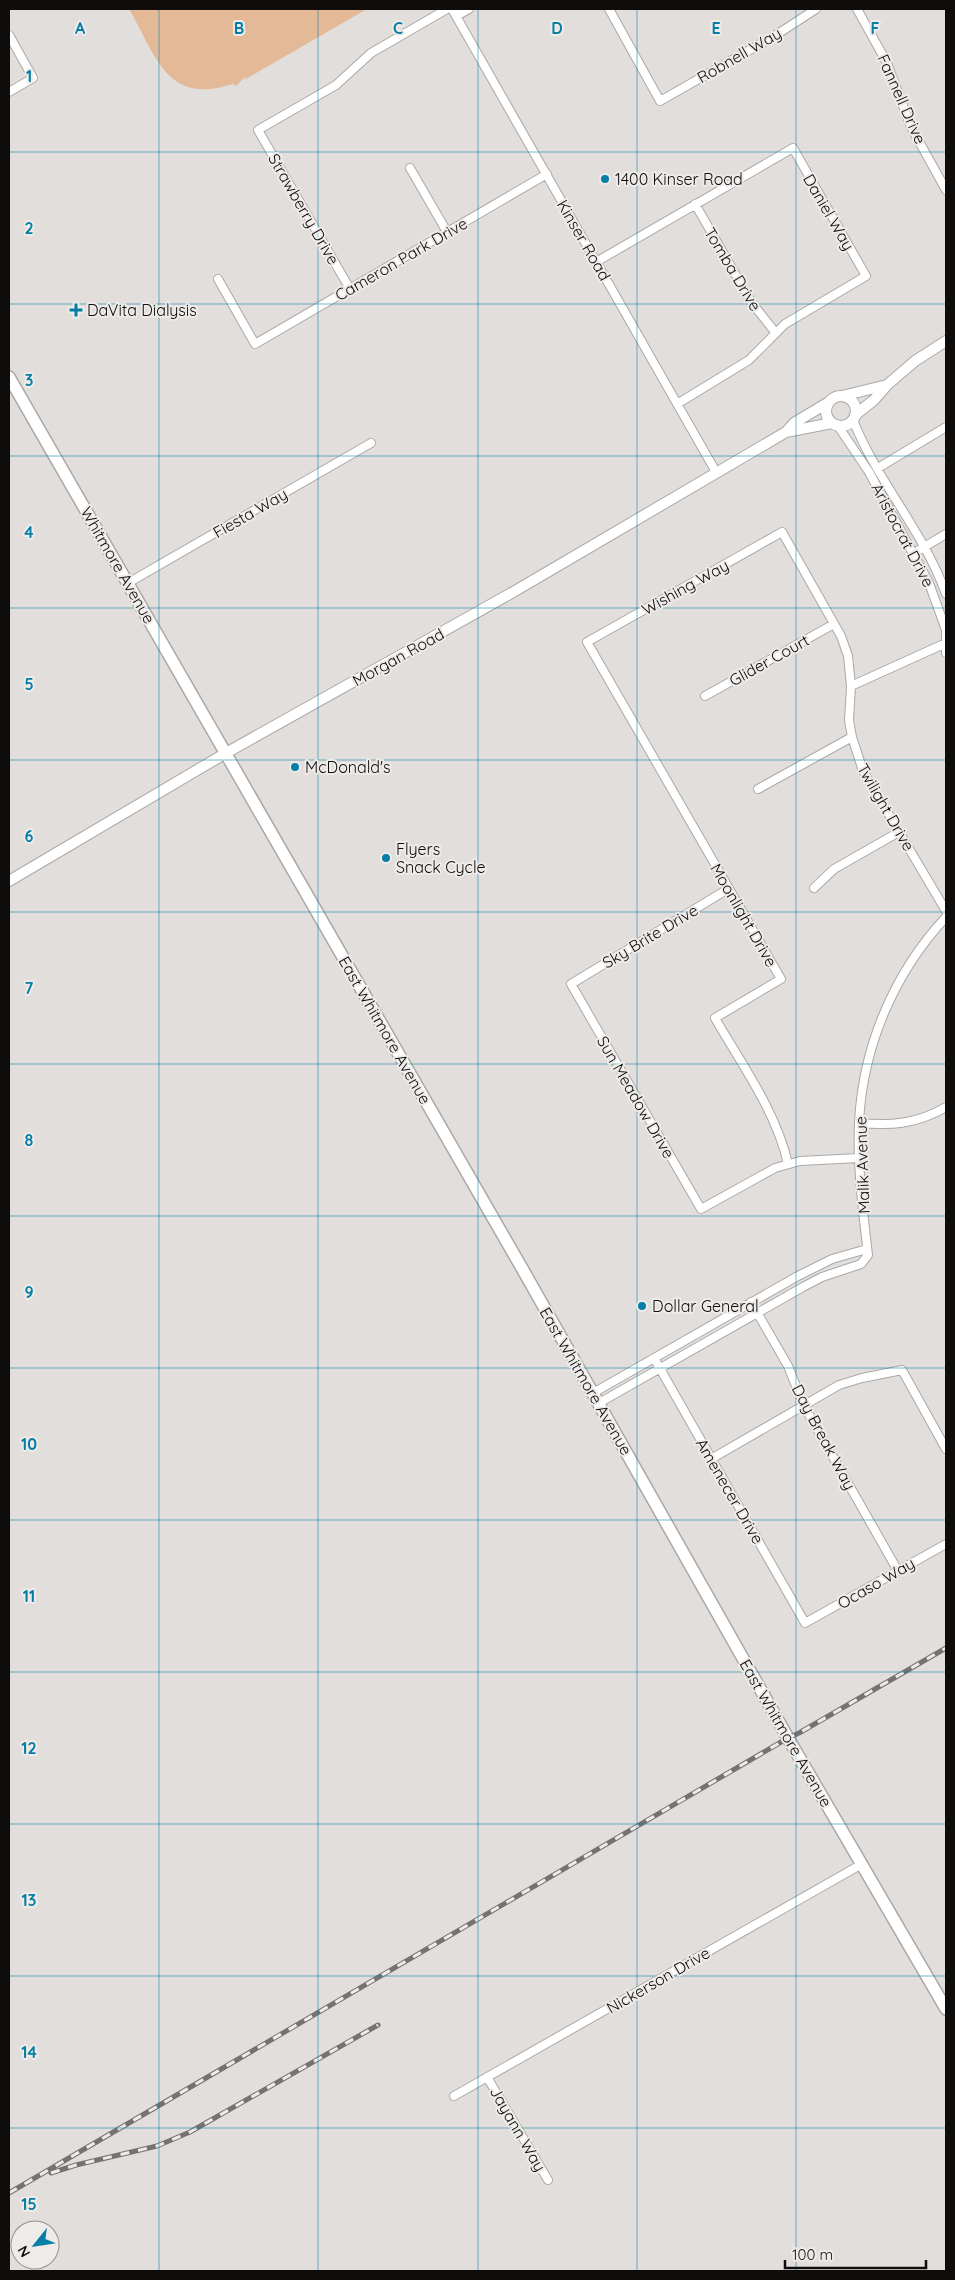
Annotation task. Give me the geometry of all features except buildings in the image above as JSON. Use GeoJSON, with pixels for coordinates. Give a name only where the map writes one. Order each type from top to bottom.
{"type":"FeatureCollection","features":[{"type":"Feature","properties":{"kind":"main road","name":"Whitmore Avenue"},"geometry":{"type":"LineString","coordinates":[[9,377],[226,753]]}},
{"type":"Feature","properties":{"kind":"main road","name":"East Whitmore Avenue"},"geometry":{"type":"LineString","coordinates":[[226,753],[596,1398],[788,1738],[946,2009]]}},
{"type":"Feature","properties":{"kind":"street","name":"Strawberry Drive"},"geometry":{"type":"LineString","coordinates":[[350,289],[258,130],[336,85],[371,53],[447,9]]}},
{"type":"Feature","properties":{"kind":"street"},"geometry":{"type":"LineString","coordinates":[[454,12],[469,9]]}},
{"type":"Feature","properties":{"kind":"street","name":"Robnell Way"},"geometry":{"type":"LineString","coordinates":[[608,9],[660,101],[776,35],[816,9]]}},
{"type":"Feature","properties":{"kind":"street","name":"Fannell Drive"},"geometry":{"type":"LineString","coordinates":[[857,9],[887,64],[911,127],[946,190]]}},
{"type":"Feature","properties":{"kind":"street","name":"Kinser Road"},"geometry":{"type":"LineString","coordinates":[[454,12],[716,472]]}},
{"type":"Feature","properties":{"kind":"street"},"geometry":{"type":"LineString","coordinates":[[9,35],[33,78],[9,92]]}},
{"type":"Feature","properties":{"kind":"street","name":"Daniel Way"},"geometry":{"type":"LineString","coordinates":[[695,204],[793,148],[866,276],[796,316],[775,332]]}},
{"type":"Feature","properties":{"kind":"street"},"geometry":{"type":"LineString","coordinates":[[410,168],[447,232]]}},
{"type":"Feature","properties":{"kind":"street","name":"Cameron Park Drive"},"geometry":{"type":"LineString","coordinates":[[218,280],[256,344],[547,174]]}},
{"type":"Feature","properties":{"kind":"street"},"geometry":{"type":"LineString","coordinates":[[596,262],[695,204]]}},
{"type":"Feature","properties":{"kind":"street","name":"Tomba Drive"},"geometry":{"type":"LineString","coordinates":[[695,204],[752,303],[775,332]]}},
{"type":"Feature","properties":{"kind":"street"},"geometry":{"type":"LineString","coordinates":[[677,404],[749,360],[775,332]]}},
{"type":"Feature","properties":{"kind":"street"},"geometry":{"type":"LineString","coordinates":[[887,385],[842,396],[830,402],[826,410],[835,424],[846,425],[915,361],[946,341]]}},
{"type":"Feature","properties":{"kind":"street"},"geometry":{"type":"LineString","coordinates":[[842,396],[853,402],[854,418]]}},
{"type":"Feature","properties":{"kind":"street","name":"Morgan Road"},"geometry":{"type":"LineString","coordinates":[[9,881],[226,753],[515,591],[786,432],[794,423],[830,402]]}},
{"type":"Feature","properties":{"kind":"street","name":"Aristocrat Drive"},"geometry":{"type":"LineString","coordinates":[[854,418],[864,445],[924,547],[946,594]]}},
{"type":"Feature","properties":{"kind":"street","name":"Aristocrat Drive"},"geometry":{"type":"LineString","coordinates":[[835,424],[869,472],[929,583],[946,630],[946,653]]}},
{"type":"Feature","properties":{"kind":"street","name":"Morgan Road"},"geometry":{"type":"LineString","coordinates":[[786,432],[835,424]]}},
{"type":"Feature","properties":{"kind":"street"},"geometry":{"type":"LineString","coordinates":[[878,468],[946,427]]}},
{"type":"Feature","properties":{"kind":"street","name":"Fiesta Way"},"geometry":{"type":"LineString","coordinates":[[128,584],[371,443]]}},
{"type":"Feature","properties":{"kind":"street","name":"Twilight Drive"},"geometry":{"type":"LineString","coordinates":[[782,532],[834,624],[848,656],[851,686],[849,720],[852,737],[863,771],[946,911]]}},
{"type":"Feature","properties":{"kind":"street","name":"Wishing Way"},"geometry":{"type":"LineString","coordinates":[[587,642],[782,532]]}},
{"type":"Feature","properties":{"kind":"street"},"geometry":{"type":"LineString","coordinates":[[913,553],[946,534]]}},
{"type":"Feature","properties":{"kind":"street","name":"Glider Court"},"geometry":{"type":"LineString","coordinates":[[705,696],[834,624]]}},
{"type":"Feature","properties":{"kind":"street","name":"Moonlight Drive"},"geometry":{"type":"LineString","coordinates":[[587,642],[781,979],[715,1018],[773,1118],[782,1139],[788,1164]]}},
{"type":"Feature","properties":{"kind":"street"},"geometry":{"type":"LineString","coordinates":[[851,686],[946,643]]}},
{"type":"Feature","properties":{"kind":"street"},"geometry":{"type":"LineString","coordinates":[[758,789],[852,737]]}},
{"type":"Feature","properties":{"kind":"street"},"geometry":{"type":"LineString","coordinates":[[814,888],[834,869],[899,832]]}},
{"type":"Feature","properties":{"kind":"street","name":"Sky Brite Drive"},"geometry":{"type":"LineString","coordinates":[[571,984],[728,888]]}},
{"type":"Feature","properties":{"kind":"street","name":"Malik Avenue"},"geometry":{"type":"LineString","coordinates":[[867,1252],[859,1158],[859,1123],[866,1068],[883,1014],[910,962],[946,917]]}},
{"type":"Feature","properties":{"kind":"street","name":"Sun Meadow Drive"},"geometry":{"type":"LineString","coordinates":[[571,984],[701,1209],[764,1172],[788,1164]]}},
{"type":"Feature","properties":{"kind":"street"},"geometry":{"type":"LineString","coordinates":[[859,1123],[896,1125],[925,1118],[946,1107]]}},
{"type":"Feature","properties":{"kind":"street"},"geometry":{"type":"LineString","coordinates":[[788,1164],[815,1159],[859,1158]]}},
{"type":"Feature","properties":{"kind":"street"},"geometry":{"type":"LineString","coordinates":[[596,1398],[654,1358],[796,1277],[832,1259],[867,1252]]}},
{"type":"Feature","properties":{"kind":"street"},"geometry":{"type":"LineString","coordinates":[[596,1398],[660,1368],[822,1277],[860,1264],[867,1252]]}},
{"type":"Feature","properties":{"kind":"street","name":"Day Break Way"},"geometry":{"type":"LineString","coordinates":[[751,1302],[788,1366],[804,1406],[898,1570]]}},
{"type":"Feature","properties":{"kind":"street","name":"Amenecer Drive"},"geometry":{"type":"LineString","coordinates":[[654,1358],[805,1623]]}},
{"type":"Feature","properties":{"kind":"street"},"geometry":{"type":"LineString","coordinates":[[712,1459],[839,1385],[902,1370],[946,1449]]}},
{"type":"Feature","properties":{"kind":"street","name":"Ocaso Way"},"geometry":{"type":"LineString","coordinates":[[805,1623],[946,1544]]}},
{"type":"Feature","properties":{"kind":"street","name":"Nickerson Drive"},"geometry":{"type":"LineString","coordinates":[[454,2096],[862,1864]]}},
{"type":"Feature","properties":{"kind":"street","name":"Jayann Way"},"geometry":{"type":"LineString","coordinates":[[487,2077],[548,2180]]}},
{"type":"Feature","properties":{"kind":"shaded area"},"geometry":{"type":"Polygon","coordinates":[[[129,9],[367,9],[244,80],[247,75],[236,86],[233,84],[210,89],[192,88],[178,82],[166,72],[156,59],[129,9]]]}},
{"type":"Feature","properties":{"kind":"railway"},"geometry":{"type":"LineString","coordinates":[[9,2193],[788,1738],[946,1648]]}},
{"type":"Feature","properties":{"kind":"railway"},"geometry":{"type":"LineString","coordinates":[[51,2173],[76,2165],[157,2146],[190,2132],[378,2025]]}},
{"type":"Feature","properties":{"kind":"place","name":"1400 Kinser Road"},"geometry":{"type":"Point","coordinates":[605,179]}},
{"type":"Feature","properties":{"kind":"place","name":"DaVita Dialysis"},"geometry":{"type":"Point","coordinates":[76,310]}},
{"type":"Feature","properties":{"kind":"place","name":"McDonald's"},"geometry":{"type":"Point","coordinates":[295,767]}},
{"type":"Feature","properties":{"kind":"place","name":"Flyers Snack Cycle"},"geometry":{"type":"Point","coordinates":[386,858]}},
{"type":"Feature","properties":{"kind":"place","name":"Dollar General"},"geometry":{"type":"Point","coordinates":[642,1306]}}]}
